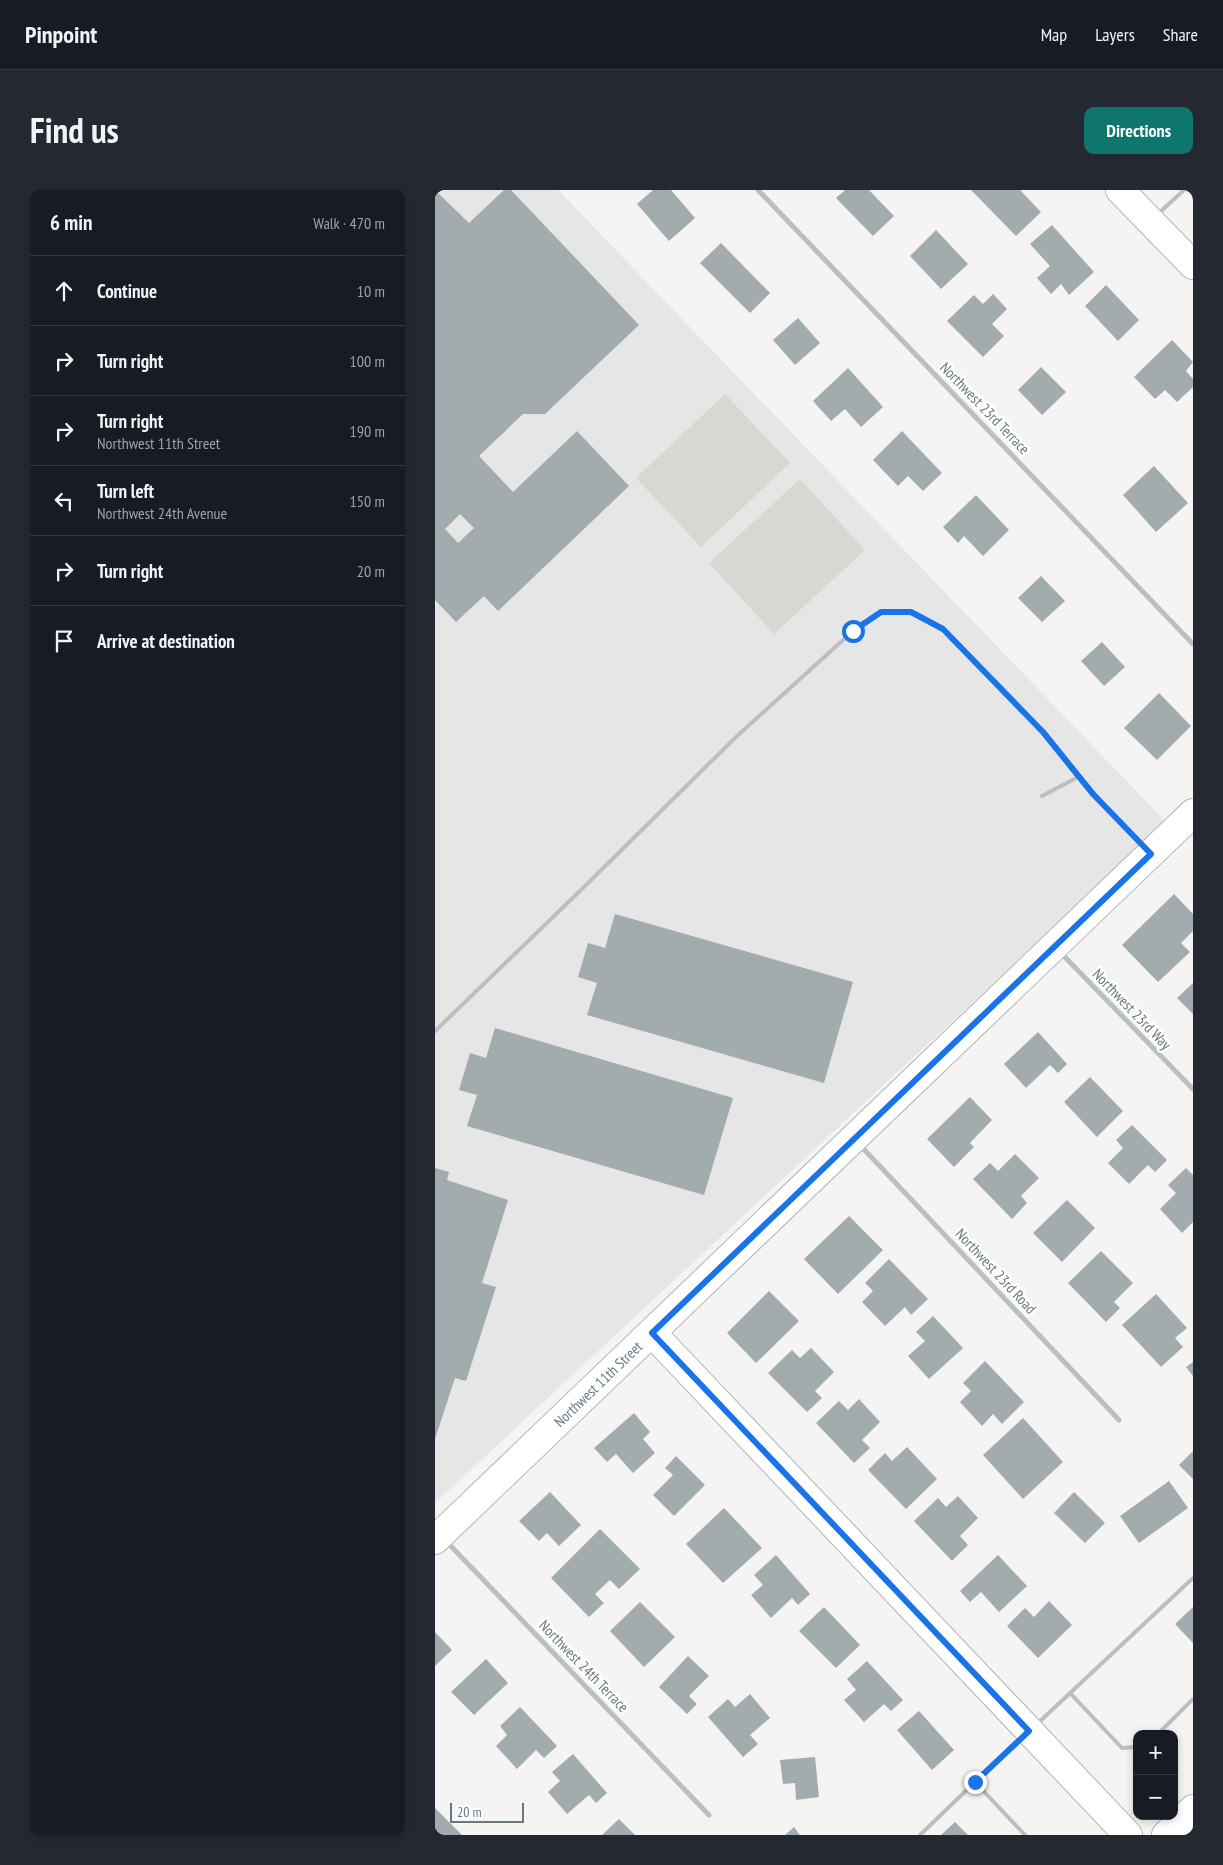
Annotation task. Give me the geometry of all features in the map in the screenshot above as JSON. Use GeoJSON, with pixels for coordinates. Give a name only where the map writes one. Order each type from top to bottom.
{"type":"FeatureCollection","features":[{"type":"Feature","properties":{"kind":"street","name":"Northwest 23rd Terrace"},"geometry":{"type":"LineString","coordinates":[[758,190],[1193,644]]}},
{"type":"Feature","properties":{"kind":"street"},"geometry":{"type":"LineString","coordinates":[[1120,190],[1193,265]]}},
{"type":"Feature","properties":{"kind":"street","name":"Northwest 11th Street"},"geometry":{"type":"LineString","coordinates":[[437,1535],[652,1333],[1193,813]]}},
{"type":"Feature","properties":{"kind":"street","name":"Northwest 23rd Way"},"geometry":{"type":"LineString","coordinates":[[1054,946],[1193,1089]]}},
{"type":"Feature","properties":{"kind":"street","name":"Northwest 23rd Road"},"geometry":{"type":"LineString","coordinates":[[854,1140],[1119,1420]]}},
{"type":"Feature","properties":{"kind":"street"},"geometry":{"type":"LineString","coordinates":[[652,1333],[1128,1835]]}},
{"type":"Feature","properties":{"kind":"street","name":"Northwest 24th Terrace"},"geometry":{"type":"LineString","coordinates":[[437,1535],[709,1815]]}},
{"type":"Feature","properties":{"kind":"street"},"geometry":{"type":"LineString","coordinates":[[1166,1835],[1193,1809]]}},
{"type":"Feature","properties":{"kind":"lane"},"geometry":{"type":"LineString","coordinates":[[1150,222],[1184,190]]}},
{"type":"Feature","properties":{"kind":"lane"},"geometry":{"type":"LineString","coordinates":[[435,1031],[736,737],[853,631],[881,612],[911,612],[943,629],[1043,732],[1078,777],[1151,854]]}},
{"type":"Feature","properties":{"kind":"lane"},"geometry":{"type":"LineString","coordinates":[[1042,796],[1078,777]]}},
{"type":"Feature","properties":{"kind":"lane"},"geometry":{"type":"LineString","coordinates":[[919,1835],[1193,1578]]}},
{"type":"Feature","properties":{"kind":"lane"},"geometry":{"type":"LineString","coordinates":[[1070,1693],[1122,1748],[1133,1747]]}},
{"type":"Feature","properties":{"kind":"lane"},"geometry":{"type":"LineString","coordinates":[[1162,1730],[1193,1698]]}},
{"type":"Feature","properties":{"kind":"lane"},"geometry":{"type":"LineString","coordinates":[[975,1782],[1025,1835]]}},
{"type":"Feature","properties":{"kind":"shaded area"},"geometry":{"type":"Polygon","coordinates":[[[435,190],[558,190],[1166,822],[435,1503],[435,190]]]}},
{"type":"Feature","properties":{"kind":"shaded area"},"geometry":{"type":"Polygon","coordinates":[[[725,394],[790,463],[701,547],[636,478],[725,394]]]}},
{"type":"Feature","properties":{"kind":"shaded area"},"geometry":{"type":"Polygon","coordinates":[[[800,479],[865,550],[774,634],[709,563],[800,479]]]}},
{"type":"Feature","properties":{"kind":"building"},"geometry":{"type":"Polygon","coordinates":[[[435,190],[469,223],[504,190],[511,190],[639,325],[545,414],[523,414],[479,456],[513,492],[577,431],[629,486],[498,611],[484,596],[456,622],[435,600],[435,190]],[[460,514],[445,529],[458,543],[474,528],[460,514]]]}},
{"type":"Feature","properties":{"kind":"building"},"geometry":{"type":"Polygon","coordinates":[[[653,190],[671,190],[695,218],[669,241],[637,204],[653,190]]]}},
{"type":"Feature","properties":{"kind":"building"},"geometry":{"type":"Polygon","coordinates":[[[845,190],[869,190],[894,216],[873,236],[836,198],[845,190]]]}},
{"type":"Feature","properties":{"kind":"building"},"geometry":{"type":"Polygon","coordinates":[[[971,190],[1020,190],[1041,212],[1016,236],[971,190]]]}},
{"type":"Feature","properties":{"kind":"building"},"geometry":{"type":"Polygon","coordinates":[[[1052,225],[1094,272],[1069,295],[1061,284],[1051,294],[1037,278],[1050,266],[1030,244],[1052,225]]]}},
{"type":"Feature","properties":{"kind":"building"},"geometry":{"type":"Polygon","coordinates":[[[936,230],[968,264],[941,289],[910,256],[936,230]]]}},
{"type":"Feature","properties":{"kind":"building"},"geometry":{"type":"Polygon","coordinates":[[[721,243],[770,293],[750,313],[700,263],[721,243]]]}},
{"type":"Feature","properties":{"kind":"building"},"geometry":{"type":"Polygon","coordinates":[[[1106,285],[1139,320],[1118,341],[1085,306],[1106,285]]]}},
{"type":"Feature","properties":{"kind":"building"},"geometry":{"type":"Polygon","coordinates":[[[993,294],[1007,309],[992,324],[1004,336],[983,357],[947,321],[974,295],[983,304],[993,294]]]}},
{"type":"Feature","properties":{"kind":"building"},"geometry":{"type":"Polygon","coordinates":[[[798,318],[820,343],[795,365],[773,340],[798,318]]]}},
{"type":"Feature","properties":{"kind":"building"},"geometry":{"type":"Polygon","coordinates":[[[1172,340],[1193,362],[1186,371],[1193,379],[1193,387],[1177,402],[1165,390],[1155,399],[1134,377],[1172,340]]]}},
{"type":"Feature","properties":{"kind":"building"},"geometry":{"type":"Polygon","coordinates":[[[1041,367],[1066,392],[1042,415],[1018,390],[1041,367]]]}},
{"type":"Feature","properties":{"kind":"building"},"geometry":{"type":"Polygon","coordinates":[[[848,368],[883,407],[861,427],[845,409],[831,421],[813,401],[848,368]]]}},
{"type":"Feature","properties":{"kind":"building"},"geometry":{"type":"Polygon","coordinates":[[[902,431],[942,473],[923,491],[908,476],[898,486],[873,460],[902,431]]]}},
{"type":"Feature","properties":{"kind":"building"},"geometry":{"type":"Polygon","coordinates":[[[1154,466],[1188,503],[1156,532],[1123,495],[1154,466]]]}},
{"type":"Feature","properties":{"kind":"building"},"geometry":{"type":"Polygon","coordinates":[[[976,495],[1009,530],[983,556],[964,536],[958,543],[943,527],[976,495]]]}},
{"type":"Feature","properties":{"kind":"building"},"geometry":{"type":"Polygon","coordinates":[[[1041,576],[1065,601],[1042,622],[1018,598],[1041,576]]]}},
{"type":"Feature","properties":{"kind":"building"},"geometry":{"type":"Polygon","coordinates":[[[1102,642],[1125,667],[1104,686],[1081,661],[1102,642]]]}},
{"type":"Feature","properties":{"kind":"building"},"geometry":{"type":"Polygon","coordinates":[[[1159,693],[1191,726],[1157,760],[1124,728],[1159,693]]]}},
{"type":"Feature","properties":{"kind":"building"},"geometry":{"type":"Polygon","coordinates":[[[1174,894],[1193,914],[1193,931],[1181,943],[1190,952],[1158,982],[1122,945],[1174,894]]]}},
{"type":"Feature","properties":{"kind":"building"},"geometry":{"type":"Polygon","coordinates":[[[615,914],[853,982],[824,1083],[587,1015],[597,983],[578,977],[588,943],[605,948],[615,914]]]}},
{"type":"Feature","properties":{"kind":"building"},"geometry":{"type":"Polygon","coordinates":[[[1193,983],[1193,1014],[1177,998],[1193,983]]]}},
{"type":"Feature","properties":{"kind":"building"},"geometry":{"type":"Polygon","coordinates":[[[495,1028],[733,1098],[704,1195],[467,1126],[477,1095],[459,1090],[470,1053],[486,1058],[495,1028]]]}},
{"type":"Feature","properties":{"kind":"building"},"geometry":{"type":"Polygon","coordinates":[[[1038,1032],[1067,1064],[1058,1073],[1050,1065],[1026,1088],[1004,1064],[1038,1032]]]}},
{"type":"Feature","properties":{"kind":"building"},"geometry":{"type":"Polygon","coordinates":[[[1090,1077],[1123,1111],[1097,1137],[1064,1102],[1090,1077]]]}},
{"type":"Feature","properties":{"kind":"building"},"geometry":{"type":"Polygon","coordinates":[[[970,1097],[992,1120],[970,1143],[974,1147],[954,1167],[927,1139],[970,1097]]]}},
{"type":"Feature","properties":{"kind":"building"},"geometry":{"type":"Polygon","coordinates":[[[1132,1125],[1167,1160],[1155,1172],[1148,1165],[1129,1184],[1108,1163],[1123,1148],[1116,1140],[1132,1125]]]}},
{"type":"Feature","properties":{"kind":"building"},"geometry":{"type":"Polygon","coordinates":[[[1015,1154],[1039,1178],[1021,1196],[1027,1203],[1012,1219],[973,1179],[990,1163],[998,1171],[1015,1154]]]}},
{"type":"Feature","properties":{"kind":"building"},"geometry":{"type":"Polygon","coordinates":[[[435,1168],[449,1172],[447,1180],[508,1200],[482,1283],[496,1287],[466,1381],[455,1378],[435,1439],[435,1168]]]}},
{"type":"Feature","properties":{"kind":"building"},"geometry":{"type":"Polygon","coordinates":[[[1186,1168],[1193,1175],[1193,1222],[1182,1233],[1160,1209],[1176,1193],[1168,1185],[1186,1168]]]}},
{"type":"Feature","properties":{"kind":"building"},"geometry":{"type":"Polygon","coordinates":[[[1067,1200],[1095,1228],[1062,1262],[1033,1233],[1067,1200]]]}},
{"type":"Feature","properties":{"kind":"building"},"geometry":{"type":"Polygon","coordinates":[[[849,1216],[883,1250],[838,1294],[804,1259],[849,1216]]]}},
{"type":"Feature","properties":{"kind":"building"},"geometry":{"type":"Polygon","coordinates":[[[1101,1251],[1133,1283],[1114,1302],[1120,1308],[1106,1322],[1068,1283],[1101,1251]]]}},
{"type":"Feature","properties":{"kind":"building"},"geometry":{"type":"Polygon","coordinates":[[[889,1259],[928,1299],[911,1315],[905,1307],[885,1326],[862,1302],[873,1291],[865,1283],[889,1259]]]}},
{"type":"Feature","properties":{"kind":"building"},"geometry":{"type":"Polygon","coordinates":[[[769,1291],[799,1321],[756,1363],[727,1333],[769,1291]]]}},
{"type":"Feature","properties":{"kind":"building"},"geometry":{"type":"Polygon","coordinates":[[[1156,1294],[1187,1328],[1175,1338],[1183,1347],[1161,1367],[1122,1325],[1156,1294]]]}},
{"type":"Feature","properties":{"kind":"building"},"geometry":{"type":"Polygon","coordinates":[[[933,1316],[963,1348],[929,1379],[908,1356],[925,1341],[916,1332],[933,1316]]]}},
{"type":"Feature","properties":{"kind":"building"},"geometry":{"type":"Polygon","coordinates":[[[811,1348],[834,1372],[815,1391],[822,1398],[807,1412],[768,1373],[792,1350],[800,1358],[811,1348]]]}},
{"type":"Feature","properties":{"kind":"building"},"geometry":{"type":"Polygon","coordinates":[[[985,1361],[1024,1402],[1002,1424],[993,1414],[982,1426],[960,1402],[971,1391],[963,1383],[985,1361]]]}},
{"type":"Feature","properties":{"kind":"building"},"geometry":{"type":"Polygon","coordinates":[[[1193,1362],[1193,1376],[1186,1367],[1193,1362]]]}},
{"type":"Feature","properties":{"kind":"building"},"geometry":{"type":"Polygon","coordinates":[[[859,1399],[880,1422],[862,1440],[870,1448],[854,1463],[816,1423],[839,1401],[848,1410],[859,1399]]]}},
{"type":"Feature","properties":{"kind":"building"},"geometry":{"type":"Polygon","coordinates":[[[634,1413],[650,1432],[643,1439],[655,1453],[633,1473],[616,1454],[607,1462],[594,1448],[634,1413]]]}},
{"type":"Feature","properties":{"kind":"building"},"geometry":{"type":"Polygon","coordinates":[[[1023,1418],[1063,1462],[1023,1499],[983,1455],[1023,1418]]]}},
{"type":"Feature","properties":{"kind":"building"},"geometry":{"type":"Polygon","coordinates":[[[907,1447],[937,1479],[906,1509],[868,1470],[885,1453],[892,1461],[907,1447]]]}},
{"type":"Feature","properties":{"kind":"building"},"geometry":{"type":"Polygon","coordinates":[[[1193,1451],[1193,1479],[1179,1465],[1193,1451]]]}},
{"type":"Feature","properties":{"kind":"building"},"geometry":{"type":"Polygon","coordinates":[[[676,1456],[705,1485],[674,1516],[653,1495],[673,1475],[665,1468],[676,1456]]]}},
{"type":"Feature","properties":{"kind":"building"},"geometry":{"type":"Polygon","coordinates":[[[1169,1481],[1188,1508],[1139,1543],[1120,1516],[1169,1481]]]}},
{"type":"Feature","properties":{"kind":"building"},"geometry":{"type":"Polygon","coordinates":[[[550,1492],[581,1525],[559,1546],[547,1533],[539,1541],[519,1521],[550,1492]]]}},
{"type":"Feature","properties":{"kind":"building"},"geometry":{"type":"Polygon","coordinates":[[[1074,1492],[1105,1523],[1085,1543],[1054,1513],[1074,1492]]]}},
{"type":"Feature","properties":{"kind":"building"},"geometry":{"type":"Polygon","coordinates":[[[958,1496],[978,1518],[960,1536],[968,1545],[952,1561],[914,1521],[938,1498],[946,1507],[958,1496]]]}},
{"type":"Feature","properties":{"kind":"building"},"geometry":{"type":"Polygon","coordinates":[[[724,1508],[762,1548],[723,1583],[686,1544],[724,1508]]]}},
{"type":"Feature","properties":{"kind":"building"},"geometry":{"type":"Polygon","coordinates":[[[600,1529],[640,1569],[619,1589],[610,1580],[595,1594],[604,1603],[589,1617],[551,1578],[600,1529]]]}},
{"type":"Feature","properties":{"kind":"building"},"geometry":{"type":"Polygon","coordinates":[[[776,1555],[810,1594],[798,1605],[792,1598],[771,1618],[751,1595],[763,1585],[754,1575],[776,1555]]]}},
{"type":"Feature","properties":{"kind":"building"},"geometry":{"type":"Polygon","coordinates":[[[998,1555],[1027,1586],[999,1612],[981,1592],[970,1602],[960,1591],[998,1555]]]}},
{"type":"Feature","properties":{"kind":"building"},"geometry":{"type":"Polygon","coordinates":[[[1049,1601],[1072,1625],[1038,1658],[1007,1626],[1025,1608],[1034,1617],[1049,1601]]]}},
{"type":"Feature","properties":{"kind":"building"},"geometry":{"type":"Polygon","coordinates":[[[640,1602],[675,1637],[644,1667],[610,1631],[640,1602]]]}},
{"type":"Feature","properties":{"kind":"building"},"geometry":{"type":"Polygon","coordinates":[[[824,1607],[860,1645],[836,1668],[799,1631],[824,1607]]]}},
{"type":"Feature","properties":{"kind":"building"},"geometry":{"type":"Polygon","coordinates":[[[1193,1607],[1193,1643],[1175,1624],[1193,1607]]]}},
{"type":"Feature","properties":{"kind":"building"},"geometry":{"type":"Polygon","coordinates":[[[435,1632],[452,1650],[435,1666],[435,1632]]]}},
{"type":"Feature","properties":{"kind":"building"},"geometry":{"type":"Polygon","coordinates":[[[688,1656],[709,1676],[689,1696],[697,1704],[687,1714],[659,1687],[688,1656]]]}},
{"type":"Feature","properties":{"kind":"building"},"geometry":{"type":"Polygon","coordinates":[[[486,1659],[508,1683],[474,1715],[451,1692],[486,1659]]]}},
{"type":"Feature","properties":{"kind":"building"},"geometry":{"type":"Polygon","coordinates":[[[867,1661],[903,1700],[891,1711],[884,1704],[864,1722],[844,1700],[856,1690],[847,1679],[867,1661]]]}},
{"type":"Feature","properties":{"kind":"building"},"geometry":{"type":"Polygon","coordinates":[[[750,1694],[770,1718],[750,1735],[758,1744],[743,1757],[708,1717],[728,1699],[735,1707],[750,1694]]]}},
{"type":"Feature","properties":{"kind":"building"},"geometry":{"type":"Polygon","coordinates":[[[520,1707],[557,1746],[544,1758],[536,1750],[517,1769],[496,1746],[507,1735],[500,1726],[520,1707]]]}},
{"type":"Feature","properties":{"kind":"building"},"geometry":{"type":"Polygon","coordinates":[[[919,1711],[954,1750],[932,1770],[897,1730],[919,1711]]]}},
{"type":"Feature","properties":{"kind":"building"},"geometry":{"type":"Polygon","coordinates":[[[573,1754],[607,1793],[596,1803],[589,1795],[567,1814],[548,1792],[560,1781],[552,1772],[573,1754]]]}},
{"type":"Feature","properties":{"kind":"building"},"geometry":{"type":"Polygon","coordinates":[[[815,1757],[819,1797],[796,1800],[795,1783],[783,1784],[780,1760],[815,1757]]]}},
{"type":"Feature","properties":{"kind":"building"},"geometry":{"type":"Polygon","coordinates":[[[435,1808],[462,1835],[435,1835],[435,1808]]]}},
{"type":"Feature","properties":{"kind":"building"},"geometry":{"type":"Polygon","coordinates":[[[619,1819],[635,1835],[602,1835],[619,1819]]]}},
{"type":"Feature","properties":{"kind":"building"},"geometry":{"type":"Polygon","coordinates":[[[955,1822],[968,1835],[941,1835],[955,1822]]]}},
{"type":"Feature","properties":{"kind":"building"},"geometry":{"type":"Polygon","coordinates":[[[794,1827],[800,1835],[785,1835],[794,1827]]]}},
{"type":"Feature","properties":{"kind":"route"},"geometry":{"type":"LineString","coordinates":[[853,631],[881,612],[911,612],[943,629],[1043,732],[1093,794],[1151,854],[652,1333],[1029,1731],[975,1782]]}}]}
